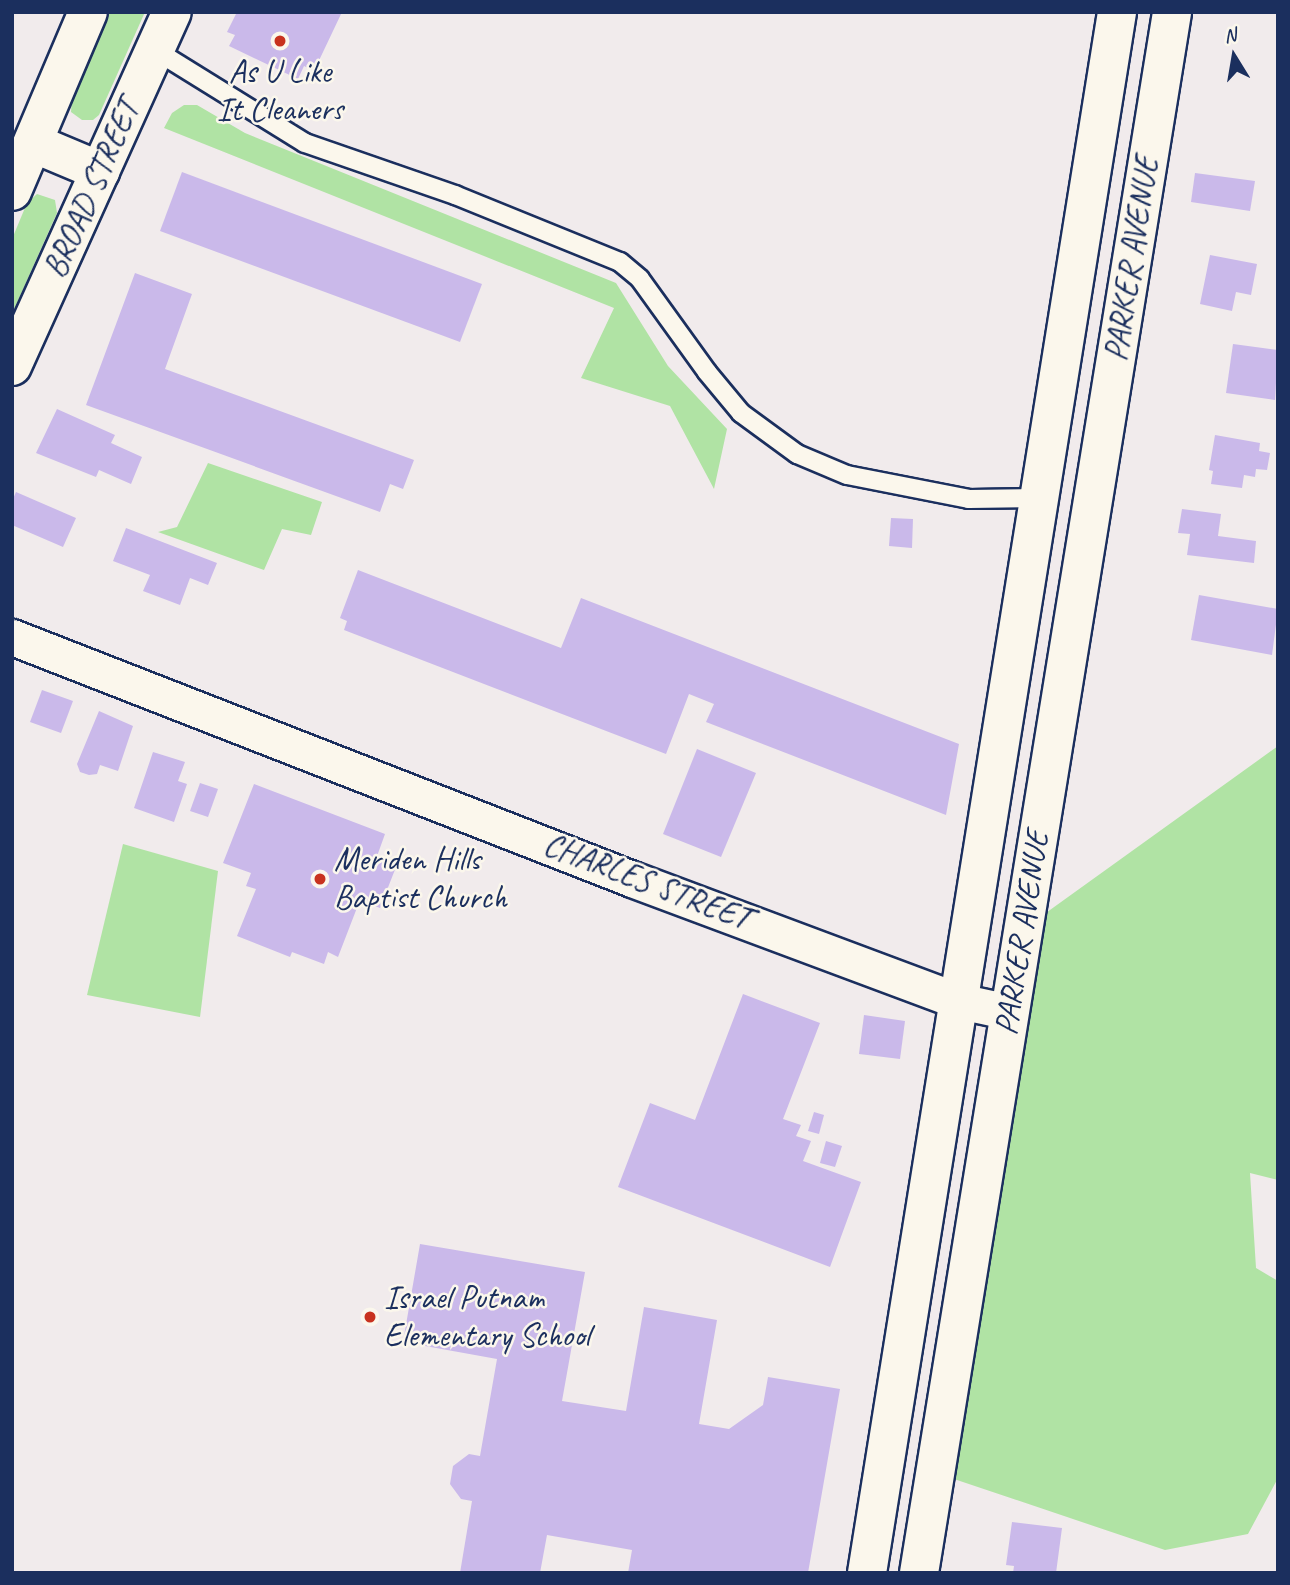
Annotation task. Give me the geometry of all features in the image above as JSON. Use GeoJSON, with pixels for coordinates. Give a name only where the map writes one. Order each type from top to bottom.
{"type":"FeatureCollection","features":[{"type":"Feature","properties":{"kind":"street"},"geometry":{"type":"LineString","coordinates":[[12,191],[88,12]]}},
{"type":"Feature","properties":{"kind":"street","name":"BROAD STREET"},"geometry":{"type":"LineString","coordinates":[[12,366],[172,12]]}},
{"type":"Feature","properties":{"kind":"street","name":"PARKER AVENUE"},"geometry":{"type":"LineString","coordinates":[[867,1573],[1117,12]]}},
{"type":"Feature","properties":{"kind":"street","name":"PARKER AVENUE"},"geometry":{"type":"LineString","coordinates":[[919,1573],[1172,12]]}},
{"type":"Feature","properties":{"kind":"street"},"geometry":{"type":"LineString","coordinates":[[33,142],[100,171]]}},
{"type":"Feature","properties":{"kind":"street"},"geometry":{"type":"LineString","coordinates":[[1039,498],[1091,505]]}},
{"type":"Feature","properties":{"kind":"street","name":"CHARLES STREET"},"geometry":{"type":"LineString","coordinates":[[12,637],[441,802],[632,879],[959,1001],[1010,1012]]}},
{"type":"Feature","properties":{"kind":"street"},"geometry":{"type":"LineString","coordinates":[[902,1352],[953,1360]]}},
{"type":"Feature","properties":{"kind":"lane"},"geometry":{"type":"LineString","coordinates":[[155,50],[305,144],[443,190],[620,262],[640,279],[707,372],[741,413],[797,454],[847,475],[968,499],[1039,498]]}},
{"type":"Feature","properties":{"kind":"green space"},"geometry":{"type":"Polygon","coordinates":[[[108,12],[145,12],[99,115],[93,120],[82,120],[71,112],[72,96],[108,12]]]}},
{"type":"Feature","properties":{"kind":"green space"},"geometry":{"type":"Polygon","coordinates":[[[184,105],[197,105],[245,133],[616,283],[668,366],[727,429],[714,489],[670,406],[581,378],[614,308],[164,128],[172,113],[184,105]]]}},
{"type":"Feature","properties":{"kind":"green space"},"geometry":{"type":"Polygon","coordinates":[[[37,194],[55,200],[57,213],[12,314],[12,239],[27,203],[37,194]]]}},
{"type":"Feature","properties":{"kind":"green space"},"geometry":{"type":"Polygon","coordinates":[[[208,463],[322,502],[311,535],[282,529],[264,570],[158,532],[177,527],[208,463]]]}},
{"type":"Feature","properties":{"kind":"green space"},"geometry":{"type":"Polygon","coordinates":[[[1278,746],[1278,1180],[1250,1173],[1256,1268],[1278,1281],[1278,1478],[1248,1534],[1165,1550],[951,1478],[1043,915],[1278,746]]]}},
{"type":"Feature","properties":{"kind":"green space"},"geometry":{"type":"Polygon","coordinates":[[[123,844],[218,871],[200,1017],[87,995],[123,844]]]}},
{"type":"Feature","properties":{"kind":"building","name":"As U Like It Cleaners"},"geometry":{"type":"Polygon","coordinates":[[[237,12],[342,12],[314,71],[304,66],[298,79],[229,46],[235,35],[227,32],[237,12]]]}},
{"type":"Feature","properties":{"kind":"building"},"geometry":{"type":"Polygon","coordinates":[[[182,172],[482,284],[460,342],[160,231],[182,172]]]}},
{"type":"Feature","properties":{"kind":"building"},"geometry":{"type":"Polygon","coordinates":[[[1195,173],[1255,181],[1250,211],[1191,202],[1195,173]]]}},
{"type":"Feature","properties":{"kind":"building"},"geometry":{"type":"Polygon","coordinates":[[[1210,255],[1257,264],[1251,295],[1236,292],[1232,311],[1200,304],[1210,255]]]}},
{"type":"Feature","properties":{"kind":"building"},"geometry":{"type":"Polygon","coordinates":[[[135,273],[192,294],[165,369],[414,460],[403,489],[390,484],[380,512],[86,405],[135,273]]]}},
{"type":"Feature","properties":{"kind":"building"},"geometry":{"type":"Polygon","coordinates":[[[1233,344],[1278,350],[1275,400],[1226,393],[1233,344]]]}},
{"type":"Feature","properties":{"kind":"building"},"geometry":{"type":"Polygon","coordinates":[[[57,409],[115,435],[111,443],[142,457],[131,484],[99,470],[96,477],[36,453],[57,409]]]}},
{"type":"Feature","properties":{"kind":"building"},"geometry":{"type":"Polygon","coordinates":[[[1215,435],[1260,443],[1259,451],[1270,453],[1267,470],[1256,469],[1255,477],[1244,475],[1242,488],[1211,484],[1213,471],[1209,470],[1215,435]]]}},
{"type":"Feature","properties":{"kind":"building"},"geometry":{"type":"Polygon","coordinates":[[[16,492],[76,518],[63,547],[12,525],[12,501],[16,492]]]}},
{"type":"Feature","properties":{"kind":"building"},"geometry":{"type":"Polygon","coordinates":[[[1182,509],[1221,514],[1218,536],[1256,541],[1254,563],[1187,555],[1190,534],[1178,533],[1182,509]]]}},
{"type":"Feature","properties":{"kind":"building"},"geometry":{"type":"Polygon","coordinates":[[[891,518],[913,519],[912,548],[889,546],[891,518]]]}},
{"type":"Feature","properties":{"kind":"building"},"geometry":{"type":"Polygon","coordinates":[[[126,528],[217,563],[208,585],[190,578],[180,605],[143,591],[150,575],[113,561],[126,528]]]}},
{"type":"Feature","properties":{"kind":"building"},"geometry":{"type":"Polygon","coordinates":[[[358,570],[561,648],[581,598],[959,744],[946,815],[706,722],[714,704],[689,694],[666,754],[344,630],[347,621],[340,618],[358,570]]]}},
{"type":"Feature","properties":{"kind":"building"},"geometry":{"type":"Polygon","coordinates":[[[1199,595],[1278,609],[1272,655],[1191,640],[1199,595]]]}},
{"type":"Feature","properties":{"kind":"building"},"geometry":{"type":"Polygon","coordinates":[[[42,690],[73,701],[61,733],[30,722],[42,690]]]}},
{"type":"Feature","properties":{"kind":"building"},"geometry":{"type":"Polygon","coordinates":[[[99,711],[133,726],[118,771],[100,765],[97,774],[89,775],[80,772],[77,764],[99,711]]]}},
{"type":"Feature","properties":{"kind":"building"},"geometry":{"type":"Polygon","coordinates":[[[697,749],[756,773],[721,857],[663,834],[697,749]]]}},
{"type":"Feature","properties":{"kind":"building"},"geometry":{"type":"Polygon","coordinates":[[[153,752],[185,762],[178,781],[187,784],[174,822],[134,808],[153,752]]]}},
{"type":"Feature","properties":{"kind":"building"},"geometry":{"type":"Polygon","coordinates":[[[200,783],[218,789],[208,817],[190,811],[200,783]]]}},
{"type":"Feature","properties":{"kind":"building","name":"Meriden Hills Baptist Church"},"geometry":{"type":"Polygon","coordinates":[[[254,784],[385,834],[376,859],[396,867],[380,908],[360,900],[338,957],[328,952],[324,964],[292,952],[290,957],[237,936],[256,889],[246,886],[251,873],[223,863],[254,784]]]}},
{"type":"Feature","properties":{"kind":"building"},"geometry":{"type":"Polygon","coordinates":[[[743,994],[820,1023],[783,1119],[801,1125],[796,1136],[811,1141],[803,1161],[861,1182],[830,1267],[618,1187],[650,1103],[695,1120],[743,994]]]}},
{"type":"Feature","properties":{"kind":"building"},"geometry":{"type":"Polygon","coordinates":[[[864,1015],[905,1021],[900,1059],[859,1054],[864,1015]]]}},
{"type":"Feature","properties":{"kind":"building"},"geometry":{"type":"Polygon","coordinates":[[[814,1112],[824,1115],[819,1134],[808,1131],[814,1112]]]}},
{"type":"Feature","properties":{"kind":"building"},"geometry":{"type":"Polygon","coordinates":[[[826,1141],[842,1146],[835,1167],[820,1163],[826,1141]]]}},
{"type":"Feature","properties":{"kind":"building"},"geometry":{"type":"Polygon","coordinates":[[[420,1244],[585,1272],[562,1401],[626,1411],[644,1307],[717,1320],[699,1424],[729,1429],[763,1405],[768,1377],[840,1389],[808,1573],[628,1573],[632,1550],[547,1535],[540,1573],[460,1573],[472,1501],[461,1499],[450,1484],[453,1466],[469,1454],[480,1456],[497,1359],[403,1342],[420,1244]]]}},
{"type":"Feature","properties":{"kind":"building"},"geometry":{"type":"Polygon","coordinates":[[[1012,1522],[1062,1528],[1056,1573],[1013,1573],[1014,1566],[1006,1565],[1012,1522]]]}},
{"type":"Feature","properties":{"kind":"place","name":"As U Like It Cleaners"},"geometry":{"type":"Point","coordinates":[280,41]}},
{"type":"Feature","properties":{"kind":"place","name":"Meriden Hills Baptist Church"},"geometry":{"type":"Point","coordinates":[320,879]}},
{"type":"Feature","properties":{"kind":"place","name":"Israel Putnam Elementary School"},"geometry":{"type":"Point","coordinates":[370,1317]}}]}
